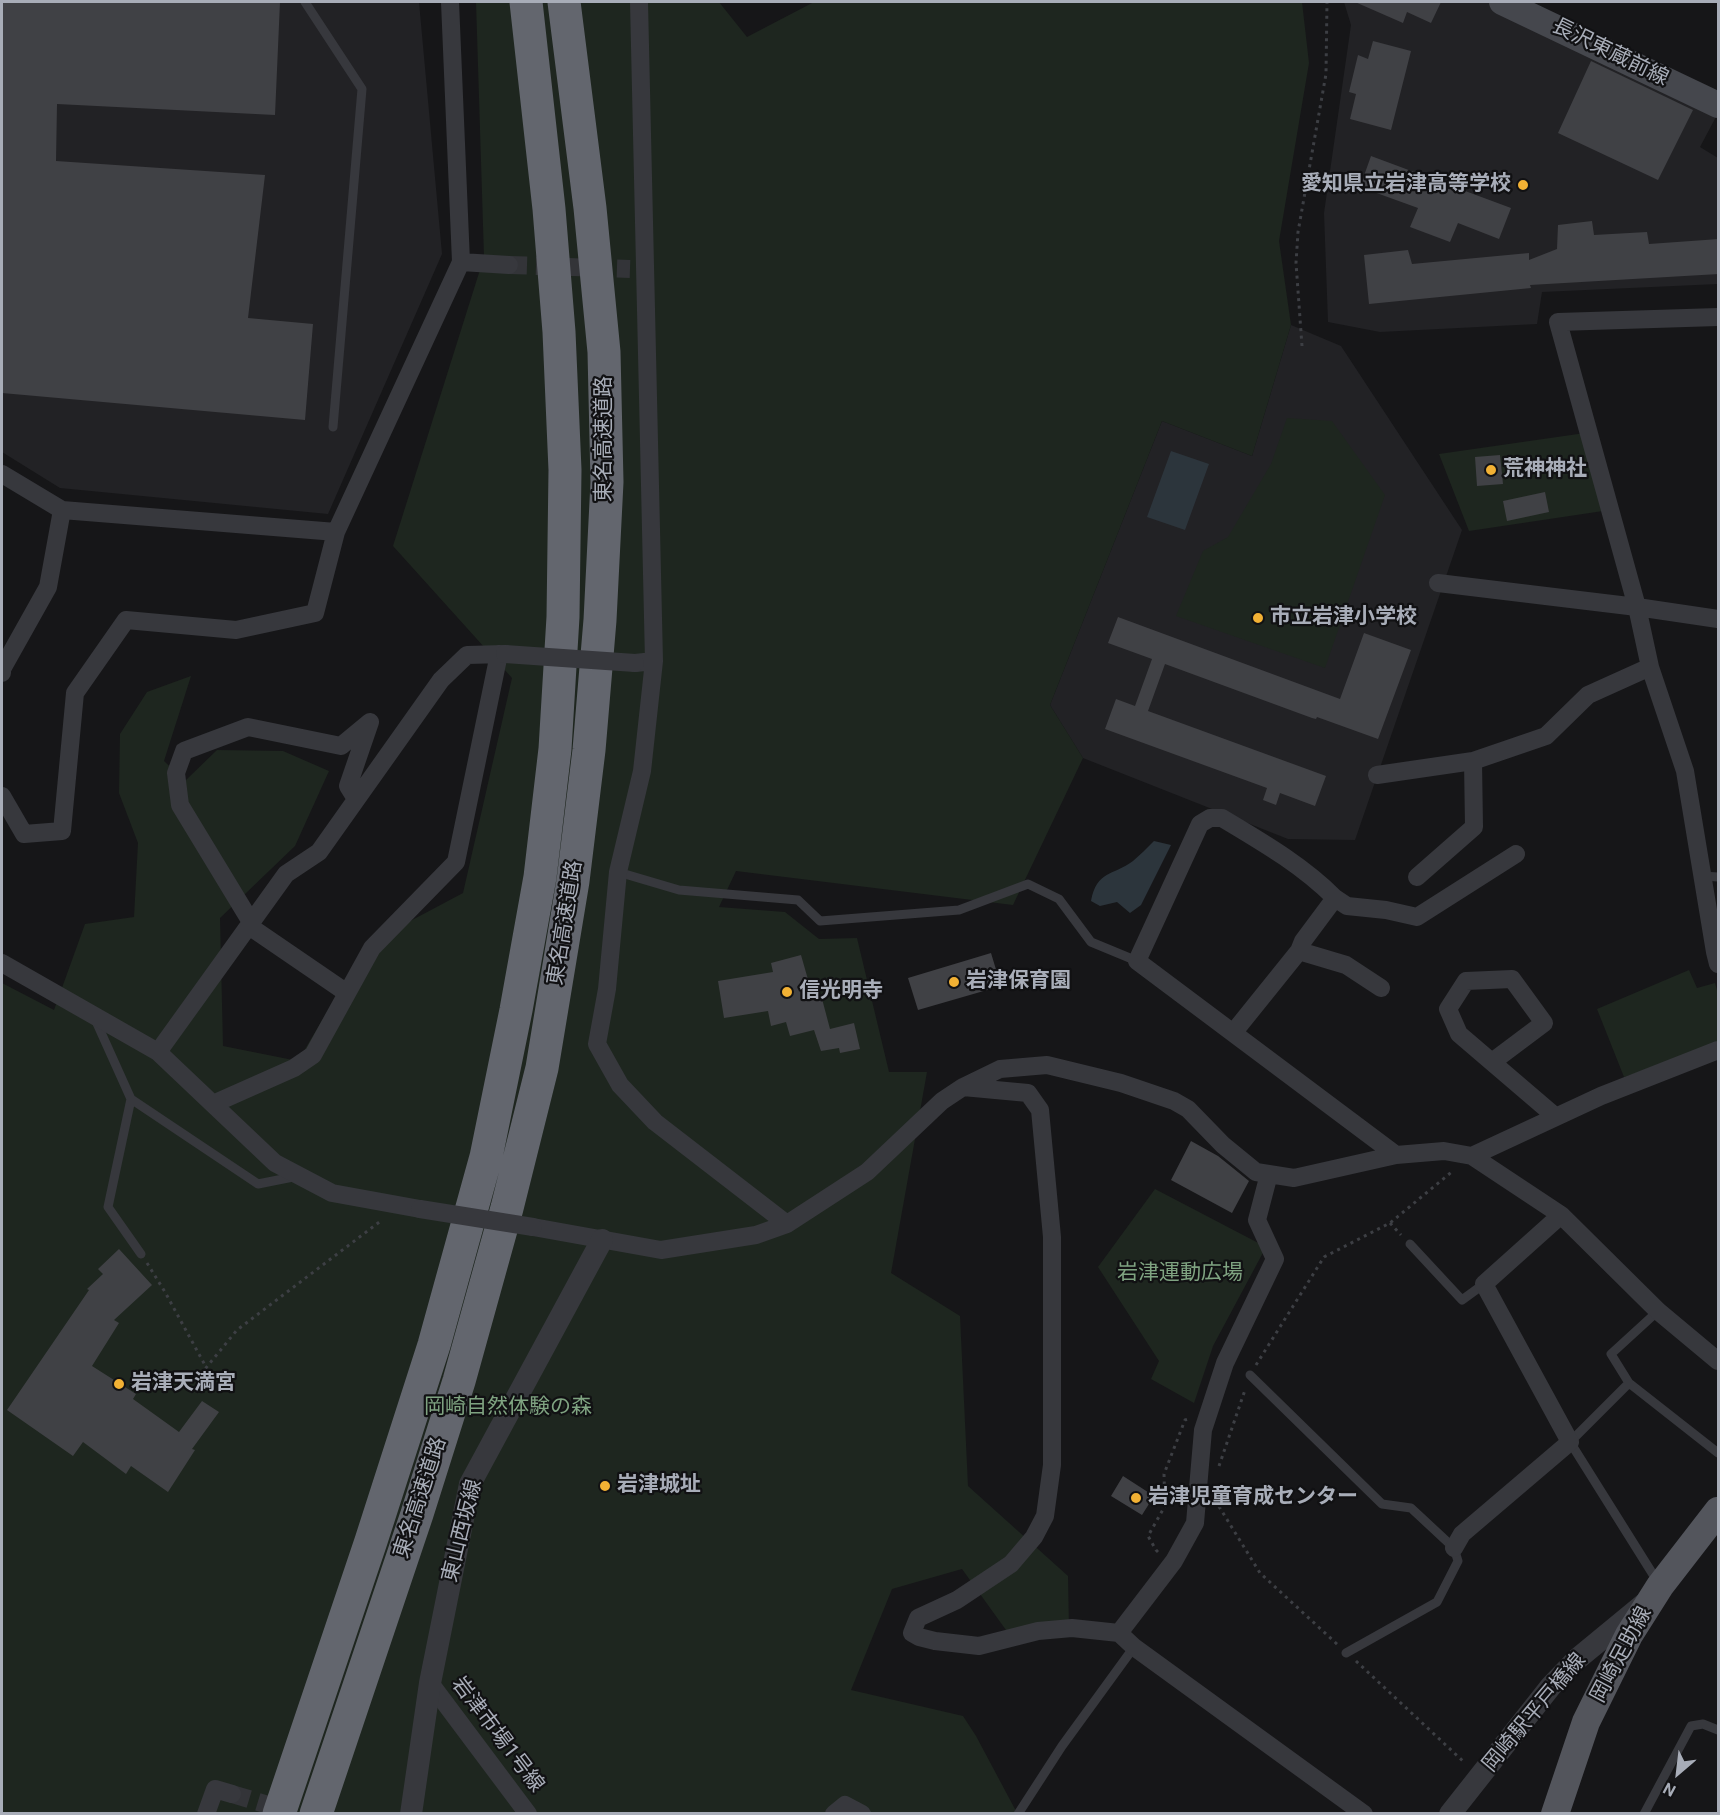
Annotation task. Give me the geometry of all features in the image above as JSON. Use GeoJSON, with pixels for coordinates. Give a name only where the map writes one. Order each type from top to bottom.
{"type":"FeatureCollection","features":[{"type":"Feature","properties":{"kind":"highway","name":"東名高速道路"},"geometry":{"type":"LineString","coordinates":[[279,1814],[368,1552],[434,1345],[486,1157],[540,877],[555,748],[563,617],[565,470],[559,332],[550,220],[526,2]]}},
{"type":"Feature","properties":{"kind":"highway","name":"東名高速道路"},"geometry":{"type":"LineString","coordinates":[[316,1814],[417,1514],[459,1381],[510,1197],[542,1068],[556,992],[582,817],[600,620],[607,482],[604,352],[590,208],[564,2]]}},
{"type":"Feature","properties":{"kind":"main road","name":"長沢東蔵前線"},"geometry":{"type":"LineString","coordinates":[[1502,2],[1536,9],[1719,105]]}},
{"type":"Feature","properties":{"kind":"main road","name":"岡崎足助線"},"geometry":{"type":"LineString","coordinates":[[1555,1814],[1586,1722],[1629,1635],[1657,1591],[1716,1521]]}},
{"type":"Feature","properties":{"kind":"street"},"geometry":{"type":"LineString","coordinates":[[2,796],[24,834],[62,831],[75,693],[126,620],[236,630],[315,613],[336,532],[461,262],[450,2]]}},
{"type":"Feature","properties":{"kind":"street"},"geometry":{"type":"LineString","coordinates":[[639,2],[638,271],[654,661],[642,771],[618,872],[607,989],[597,1044],[620,1085],[655,1122],[787,1224]]}},
{"type":"Feature","properties":{"kind":"street"},"geometry":{"type":"LineString","coordinates":[[461,262],[509,265]]}},
{"type":"Feature","properties":{"kind":"street"},"geometry":{"type":"LineString","coordinates":[[1717,956],[1711,877],[1685,771],[1650,666],[1637,607],[1558,322],[1719,317]]}},
{"type":"Feature","properties":{"kind":"street"},"geometry":{"type":"LineString","coordinates":[[2,474],[62,510],[336,532]]}},
{"type":"Feature","properties":{"kind":"street"},"geometry":{"type":"LineString","coordinates":[[2,673],[2,669],[48,586],[62,510]]}},
{"type":"Feature","properties":{"kind":"street"},"geometry":{"type":"LineString","coordinates":[[1438,584],[1637,607],[1719,620]]}},
{"type":"Feature","properties":{"kind":"street"},"geometry":{"type":"LineString","coordinates":[[158,1052],[286,874],[319,852],[441,680],[467,655],[502,654],[635,663],[654,661]]}},
{"type":"Feature","properties":{"kind":"street"},"geometry":{"type":"LineString","coordinates":[[213,1104],[294,1068],[313,1054],[372,948],[456,862],[502,654]]}},
{"type":"Feature","properties":{"kind":"street"},"geometry":{"type":"LineString","coordinates":[[1377,775],[1473,761],[1546,736],[1588,695],[1650,666]]}},
{"type":"Feature","properties":{"kind":"street"},"geometry":{"type":"LineString","coordinates":[[347,993],[250,924],[180,805],[176,773],[184,751],[248,727],[342,746],[370,722],[348,786],[356,799]]}},
{"type":"Feature","properties":{"kind":"street"},"geometry":{"type":"LineString","coordinates":[[1417,877],[1474,827],[1473,761]]}},
{"type":"Feature","properties":{"kind":"street"},"geometry":{"type":"LineString","coordinates":[[1396,1155],[1137,961],[1200,824],[1210,818],[1222,818],[1282,854],[1347,906],[1386,910],[1417,917],[1516,854]]}},
{"type":"Feature","properties":{"kind":"street"},"geometry":{"type":"LineString","coordinates":[[1233,1033],[1299,951],[1303,941],[1335,898]]}},
{"type":"Feature","properties":{"kind":"street"},"geometry":{"type":"LineString","coordinates":[[1299,951],[1346,965],[1381,988]]}},
{"type":"Feature","properties":{"kind":"street"},"geometry":{"type":"LineString","coordinates":[[2,963],[158,1052],[275,1163],[332,1193],[661,1250],[756,1235],[787,1224],[867,1172],[942,1101],[963,1087],[1000,1069],[1047,1065],[1121,1083],[1174,1101],[1188,1109],[1223,1145],[1256,1172],[1294,1178],[1396,1155],[1444,1151],[1472,1156],[1561,1215],[1658,1311],[1719,1361]]}},
{"type":"Feature","properties":{"kind":"street"},"geometry":{"type":"LineString","coordinates":[[1492,1062],[1544,1023],[1512,979],[1466,981],[1448,1008],[1459,1034],[1556,1117]]}},
{"type":"Feature","properties":{"kind":"street"},"geometry":{"type":"LineString","coordinates":[[1472,1156],[1601,1096],[1719,1050]]}},
{"type":"Feature","properties":{"kind":"street"},"geometry":{"type":"LineString","coordinates":[[963,1087],[1028,1093],[1040,1110],[1052,1237],[1052,1465],[1045,1516],[1034,1537],[1011,1564],[957,1600],[918,1618],[912,1633],[934,1641],[979,1646],[1038,1632],[1072,1628],[1119,1633],[1134,1647],[1364,1814]]}},
{"type":"Feature","properties":{"kind":"street"},"geometry":{"type":"LineString","coordinates":[[1119,1633],[1174,1561],[1195,1523],[1203,1430],[1225,1363],[1275,1259],[1257,1221],[1269,1174]]}},
{"type":"Feature","properties":{"kind":"street"},"geometry":{"type":"LineString","coordinates":[[1454,1548],[1462,1534],[1570,1442],[1484,1284],[1561,1215]]}},
{"type":"Feature","properties":{"kind":"street","name":"東山西坂線"},"geometry":{"type":"LineString","coordinates":[[411,1814],[430,1683],[470,1484],[602,1240]]}},
{"type":"Feature","properties":{"kind":"street","name":"岡崎駅平戸橋線"},"geometry":{"type":"LineString","coordinates":[[1456,1811],[1551,1686],[1576,1660],[1657,1591]]}},
{"type":"Feature","properties":{"kind":"street","name":"岩津市場1号線"},"geometry":{"type":"LineString","coordinates":[[430,1683],[528,1814]]}},
{"type":"Feature","properties":{"kind":"street"},"geometry":{"type":"LineString","coordinates":[[206,1814],[215,1789],[232,1794]]}},
{"type":"Feature","properties":{"kind":"street"},"geometry":{"type":"LineString","coordinates":[[834,1814],[845,1805],[862,1814]]}},
{"type":"Feature","properties":{"kind":"lane"},"geometry":{"type":"LineString","coordinates":[[305,2],[362,89],[333,427]]}},
{"type":"Feature","properties":{"kind":"lane"},"geometry":{"type":"LineString","coordinates":[[618,872],[679,890],[798,900],[820,921],[959,910],[1028,884],[1059,899],[1091,942],[1137,961]]}},
{"type":"Feature","properties":{"kind":"lane"},"geometry":{"type":"LineString","coordinates":[[93,1015],[131,1099],[258,1184],[300,1176]]}},
{"type":"Feature","properties":{"kind":"lane"},"geometry":{"type":"LineString","coordinates":[[131,1099],[108,1207],[141,1254]]}},
{"type":"Feature","properties":{"kind":"lane"},"geometry":{"type":"LineString","coordinates":[[1410,1244],[1462,1300],[1484,1284]]}},
{"type":"Feature","properties":{"kind":"lane"},"geometry":{"type":"LineString","coordinates":[[1658,1311],[1611,1354],[1629,1383],[1719,1453]]}},
{"type":"Feature","properties":{"kind":"lane"},"geometry":{"type":"LineString","coordinates":[[1250,1375],[1382,1504],[1411,1508],[1454,1548],[1458,1561],[1437,1602],[1346,1653]]}},
{"type":"Feature","properties":{"kind":"lane"},"geometry":{"type":"LineString","coordinates":[[1629,1383],[1570,1442],[1657,1591]]}},
{"type":"Feature","properties":{"kind":"lane"},"geometry":{"type":"LineString","coordinates":[[1018,1814],[1062,1746],[1134,1647]]}},
{"type":"Feature","properties":{"kind":"lane"},"geometry":{"type":"LineString","coordinates":[[1644,1814],[1691,1726],[1703,1724],[1719,1730]]}},
{"type":"Feature","properties":{"kind":"path"},"geometry":{"type":"LineString","coordinates":[[1302,346],[1296,263],[1298,232],[1326,74],[1327,2]]}},
{"type":"Feature","properties":{"kind":"path"},"geometry":{"type":"LineString","coordinates":[[196,1380],[237,1330],[362,1235]]}},
{"type":"Feature","properties":{"kind":"path"},"geometry":{"type":"LineString","coordinates":[[141,1254],[165,1292],[206,1368]]}},
{"type":"Feature","properties":{"kind":"path"},"geometry":{"type":"LineString","coordinates":[[1174,1561],[1156,1550],[1148,1536],[1165,1506],[1164,1474],[1185,1420],[1211,1407]]}},
{"type":"Feature","properties":{"kind":"shaded area"},"geometry":{"type":"Polygon","coordinates":[[[2,2],[419,2],[442,254],[328,514],[60,488],[2,452],[2,2]]]}},
{"type":"Feature","properties":{"kind":"shaded area","name":"愛知県立岩津高等学校"},"geometry":{"type":"Polygon","coordinates":[[[1344,2],[1496,2],[1718,113],[1700,147],[1718,158],[1718,284],[1542,292],[1537,324],[1380,332],[1328,322],[1324,213],[1351,25],[1344,2]]]}},
{"type":"Feature","properties":{"kind":"shaded area","name":"市立岩津小学校"},"geometry":{"type":"Polygon","coordinates":[[[1291,325],[1341,346],[1462,530],[1355,840],[1288,839],[1083,758],[1050,705],[1162,421],[1252,456],[1291,325]]]}},
{"type":"Feature","properties":{"kind":"shaded area"},"geometry":{"type":"Polygon","coordinates":[[[1171,451],[1209,464],[1185,530],[1147,517],[1171,451]]]}},
{"type":"Feature","properties":{"kind":"shaded area"},"geometry":{"type":"Polygon","coordinates":[[[1154,841],[1171,845],[1141,905],[1130,913],[1117,902],[1100,906],[1091,901],[1097,884],[1102,879],[1133,861],[1154,841]]]}},
{"type":"Feature","properties":{"kind":"green space","name":"岡崎自然体験の森"},"geometry":{"type":"Polygon","coordinates":[[[476,2],[719,2],[747,37],[814,2],[1302,2],[1309,63],[1279,241],[1291,325],[1252,456],[1162,421],[1050,705],[1083,758],[1013,905],[736,871],[719,907],[785,912],[819,939],[857,938],[889,1072],[927,1072],[891,1273],[960,1316],[968,1486],[1068,1576],[1069,1629],[1011,1637],[962,1569],[892,1589],[851,1690],[963,1716],[1016,1811],[1013,1813],[2,1813],[2,983],[54,1010],[85,924],[134,917],[138,843],[119,793],[120,734],[147,692],[191,676],[164,761],[185,781],[217,750],[283,751],[329,771],[295,846],[220,918],[223,1046],[298,1061],[367,944],[463,893],[512,678],[393,546],[484,257],[476,2]]]}},
{"type":"Feature","properties":{"kind":"green space"},"geometry":{"type":"Polygon","coordinates":[[[1287,418],[1332,421],[1385,495],[1325,668],[1176,616],[1203,551],[1228,537],[1271,464],[1287,418]]]}},
{"type":"Feature","properties":{"kind":"green space"},"geometry":{"type":"Polygon","coordinates":[[[1585,433],[1603,511],[1469,531],[1439,454],[1585,433]]]}},
{"type":"Feature","properties":{"kind":"green space"},"geometry":{"type":"Polygon","coordinates":[[[1689,970],[1697,988],[1715,983],[1718,994],[1718,1046],[1624,1077],[1597,1009],[1689,970]]]}},
{"type":"Feature","properties":{"kind":"green space","name":"岩津運動広場"},"geometry":{"type":"Polygon","coordinates":[[[1155,1189],[1266,1247],[1213,1346],[1194,1403],[1151,1379],[1159,1361],[1098,1267],[1155,1189]]]}},
{"type":"Feature","properties":{"kind":"building"},"geometry":{"type":"Polygon","coordinates":[[[2,2],[280,2],[275,115],[57,104],[56,161],[265,175],[248,318],[313,324],[305,420],[2,393],[2,2]]]}},
{"type":"Feature","properties":{"kind":"building"},"geometry":{"type":"Polygon","coordinates":[[[1355,2],[1441,2],[1431,23],[1407,12],[1403,23],[1355,2]]]}},
{"type":"Feature","properties":{"kind":"building"},"geometry":{"type":"Polygon","coordinates":[[[1373,41],[1411,51],[1391,130],[1350,119],[1356,94],[1349,92],[1358,55],[1368,59],[1373,41]]]}},
{"type":"Feature","properties":{"kind":"building"},"geometry":{"type":"Polygon","coordinates":[[[1591,61],[1693,110],[1658,180],[1558,133],[1591,61]]]}},
{"type":"Feature","properties":{"kind":"building"},"geometry":{"type":"Polygon","coordinates":[[[1371,156],[1511,208],[1499,239],[1458,223],[1450,242],[1410,227],[1418,208],[1360,187],[1371,156]]]}},
{"type":"Feature","properties":{"kind":"building"},"geometry":{"type":"Polygon","coordinates":[[[1592,221],[1594,235],[1647,232],[1649,244],[1719,239],[1719,274],[1530,285],[1531,288],[1369,304],[1364,255],[1408,250],[1412,264],[1529,253],[1529,260],[1557,249],[1558,225],[1592,221]]]}},
{"type":"Feature","properties":{"kind":"building"},"geometry":{"type":"Polygon","coordinates":[[[1500,455],[1503,484],[1477,486],[1475,457],[1500,455]]]}},
{"type":"Feature","properties":{"kind":"building"},"geometry":{"type":"Polygon","coordinates":[[[1545,492],[1549,512],[1507,521],[1503,501],[1545,492]]]}},
{"type":"Feature","properties":{"kind":"building"},"geometry":{"type":"Polygon","coordinates":[[[1118,617],[1340,699],[1364,633],[1411,650],[1378,739],[1317,717],[1312,718],[1165,664],[1148,711],[1326,776],[1315,806],[1280,793],[1276,805],[1263,800],[1267,788],[1105,729],[1116,699],[1135,706],[1152,659],[1108,643],[1118,617]]]}},
{"type":"Feature","properties":{"kind":"building"},"geometry":{"type":"Polygon","coordinates":[[[991,953],[1001,986],[918,1010],[908,978],[991,953]]]}},
{"type":"Feature","properties":{"kind":"building"},"geometry":{"type":"Polygon","coordinates":[[[801,955],[813,997],[821,995],[830,1029],[854,1023],[860,1049],[840,1053],[839,1048],[821,1051],[814,1030],[790,1036],[786,1022],[771,1026],[768,1011],[724,1018],[718,981],[773,972],[771,963],[801,955]]]}},
{"type":"Feature","properties":{"kind":"building"},"geometry":{"type":"Polygon","coordinates":[[[1191,1141],[1218,1156],[1249,1181],[1232,1213],[1171,1180],[1191,1141]]]}},
{"type":"Feature","properties":{"kind":"building"},"geometry":{"type":"Polygon","coordinates":[[[119,1249],[152,1285],[114,1320],[119,1323],[92,1366],[136,1394],[133,1399],[179,1432],[202,1401],[219,1412],[192,1449],[195,1450],[168,1492],[131,1466],[126,1474],[83,1442],[73,1456],[7,1410],[89,1290],[87,1289],[103,1274],[98,1269],[119,1249]]]}},
{"type":"Feature","properties":{"kind":"building"},"geometry":{"type":"Polygon","coordinates":[[[1123,1476],[1154,1496],[1142,1515],[1111,1496],[1123,1476]]]}},
{"type":"Feature","properties":{"kind":"tunnel"},"geometry":{"type":"LineString","coordinates":[[509,265],[630,269]]}},
{"type":"Feature","properties":{"kind":"tunnel"},"geometry":{"type":"LineString","coordinates":[[232,1794],[288,1811]]}},
{"type":"Feature","properties":{"kind":"place","name":"愛知県立岩津高等学校"},"geometry":{"type":"Point","coordinates":[1523,185]}},
{"type":"Feature","properties":{"kind":"place","name":"荒神神社"},"geometry":{"type":"Point","coordinates":[1491,470]}},
{"type":"Feature","properties":{"kind":"place","name":"市立岩津小学校"},"geometry":{"type":"Point","coordinates":[1258,618]}},
{"type":"Feature","properties":{"kind":"place","name":"岩津保育園"},"geometry":{"type":"Point","coordinates":[954,982]}},
{"type":"Feature","properties":{"kind":"place","name":"信光明寺"},"geometry":{"type":"Point","coordinates":[787,992]}},
{"type":"Feature","properties":{"kind":"place","name":"岩津天満宮"},"geometry":{"type":"Point","coordinates":[119,1384]}},
{"type":"Feature","properties":{"kind":"place","name":"岩津城址"},"geometry":{"type":"Point","coordinates":[605,1486]}},
{"type":"Feature","properties":{"kind":"place","name":"岩津児童育成センター"},"geometry":{"type":"Point","coordinates":[1136,1498]}}]}
